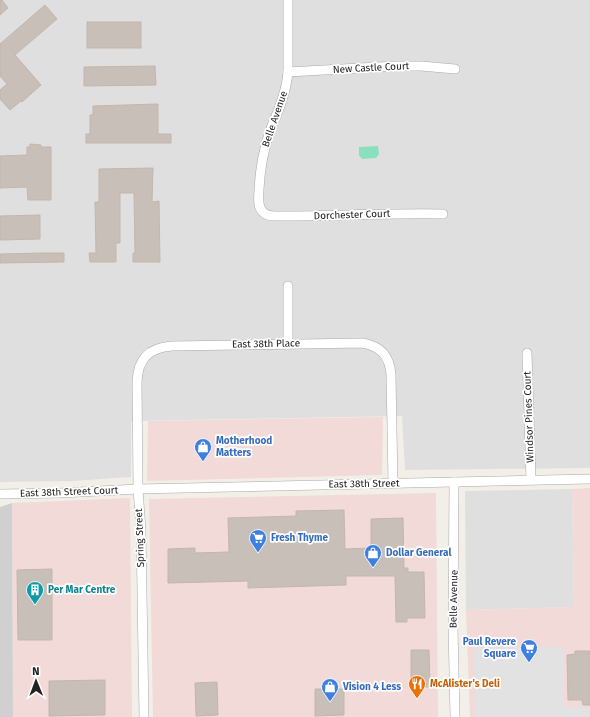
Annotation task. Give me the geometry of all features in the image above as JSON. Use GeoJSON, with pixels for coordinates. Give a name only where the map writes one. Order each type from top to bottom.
{"type":"FeatureCollection","features":[{"type":"Feature","properties":{"kind":"street","name":"Belle Avenue"},"geometry":{"type":"LineString","coordinates":[[262,212],[259,202],[261,163],[270,130],[287,84],[288,0]]}},
{"type":"Feature","properties":{"kind":"street","name":"New Castle Court"},"geometry":{"type":"LineString","coordinates":[[288,72],[396,66],[421,66],[455,69]]}},
{"type":"Feature","properties":{"kind":"street","name":"Dorchester Court"},"geometry":{"type":"LineString","coordinates":[[262,212],[275,216],[330,216],[397,213],[443,214]]}},
{"type":"Feature","properties":{"kind":"street"},"geometry":{"type":"LineString","coordinates":[[288,286],[288,344]]}},
{"type":"Feature","properties":{"kind":"street","name":"East 38th Place"},"geometry":{"type":"LineString","coordinates":[[143,359],[156,349],[163,347],[363,343],[371,345],[384,354],[390,366],[393,483]]}},
{"type":"Feature","properties":{"kind":"street","name":"Windsor Pines Court"},"geometry":{"type":"LineString","coordinates":[[527,354],[531,480]]}},
{"type":"Feature","properties":{"kind":"street","name":"Spring Street"},"geometry":{"type":"LineString","coordinates":[[143,359],[137,373],[137,382],[138,489],[141,530],[144,717]]}},
{"type":"Feature","properties":{"kind":"street","name":"East 38th Street"},"geometry":{"type":"LineString","coordinates":[[138,489],[590,479]]}},
{"type":"Feature","properties":{"kind":"street","name":"Belle Avenue"},"geometry":{"type":"LineString","coordinates":[[454,482],[453,627],[455,717]]}},
{"type":"Feature","properties":{"kind":"street","name":"East 38th Street Court"},"geometry":{"type":"LineString","coordinates":[[0,494],[138,489]]}},
{"type":"Feature","properties":{"kind":"shaded area"},"geometry":{"type":"Polygon","coordinates":[[[0,0],[590,0],[590,468],[405,470],[402,416],[131,421],[131,477],[73,481],[0,482],[0,0]]]}},
{"type":"Feature","properties":{"kind":"shaded area"},"geometry":{"type":"Polygon","coordinates":[[[383,417],[382,475],[147,481],[148,421],[383,417]]]}},
{"type":"Feature","properties":{"kind":"shaded area","name":"Paul Revere Square"},"geometry":{"type":"Polygon","coordinates":[[[590,488],[590,717],[470,717],[466,610],[574,607],[572,489],[590,488]]]}},
{"type":"Feature","properties":{"kind":"shaded area"},"geometry":{"type":"Polygon","coordinates":[[[572,489],[574,607],[466,610],[465,491],[572,489]]]}},
{"type":"Feature","properties":{"kind":"shaded area"},"geometry":{"type":"Polygon","coordinates":[[[436,493],[438,717],[153,717],[149,499],[436,493]]]}},
{"type":"Feature","properties":{"kind":"shaded area"},"geometry":{"type":"Polygon","coordinates":[[[130,498],[132,717],[13,717],[12,503],[130,498]]]}},
{"type":"Feature","properties":{"kind":"shaded area"},"geometry":{"type":"Polygon","coordinates":[[[12,503],[13,717],[0,717],[0,507],[12,503]]]}},
{"type":"Feature","properties":{"kind":"shaded area"},"geometry":{"type":"Polygon","coordinates":[[[564,647],[564,707],[590,707],[590,717],[475,717],[474,648],[564,647]]]}},
{"type":"Feature","properties":{"kind":"green space"},"geometry":{"type":"Polygon","coordinates":[[[378,146],[379,154],[376,158],[362,159],[359,155],[359,147],[378,146]]]}},
{"type":"Feature","properties":{"kind":"building"},"geometry":{"type":"Polygon","coordinates":[[[0,0],[2,0],[8,8],[0,15],[0,0]]]}},
{"type":"Feature","properties":{"kind":"building"},"geometry":{"type":"Polygon","coordinates":[[[45,5],[57,19],[15,55],[41,85],[22,102],[21,101],[10,110],[0,99],[0,90],[7,84],[0,76],[0,44],[45,5]]]}},
{"type":"Feature","properties":{"kind":"building"},"geometry":{"type":"Polygon","coordinates":[[[87,22],[141,22],[141,48],[87,48],[87,22]]]}},
{"type":"Feature","properties":{"kind":"building"},"geometry":{"type":"Polygon","coordinates":[[[155,66],[156,85],[84,86],[84,67],[155,66]]]}},
{"type":"Feature","properties":{"kind":"building"},"geometry":{"type":"Polygon","coordinates":[[[158,104],[158,134],[171,134],[171,143],[86,143],[86,134],[90,134],[90,115],[93,115],[93,106],[158,104]]]}},
{"type":"Feature","properties":{"kind":"building"},"geometry":{"type":"Polygon","coordinates":[[[30,144],[41,145],[41,147],[51,147],[51,200],[28,200],[27,187],[0,188],[0,156],[27,155],[27,147],[30,147],[30,144]]]}},
{"type":"Feature","properties":{"kind":"building"},"geometry":{"type":"Polygon","coordinates":[[[153,168],[152,202],[159,201],[160,262],[133,262],[133,253],[135,253],[134,193],[120,193],[120,243],[116,243],[116,262],[90,262],[89,253],[96,253],[95,202],[99,202],[99,169],[153,168]]]}},
{"type":"Feature","properties":{"kind":"building"},"geometry":{"type":"Polygon","coordinates":[[[40,215],[40,239],[0,240],[0,216],[40,215]]]}},
{"type":"Feature","properties":{"kind":"building"},"geometry":{"type":"Polygon","coordinates":[[[64,253],[64,262],[0,263],[0,254],[64,253]]]}},
{"type":"Feature","properties":{"kind":"building"},"geometry":{"type":"Polygon","coordinates":[[[344,510],[345,549],[371,548],[371,519],[403,518],[404,568],[408,568],[408,572],[424,572],[425,618],[407,618],[407,622],[396,622],[395,576],[346,576],[346,585],[248,588],[248,581],[168,583],[168,549],[195,548],[195,553],[229,552],[228,518],[296,516],[296,511],[344,510]]]}},
{"type":"Feature","properties":{"kind":"building","name":"Per Mar Centre"},"geometry":{"type":"Polygon","coordinates":[[[52,569],[52,640],[18,640],[17,570],[52,569]]]}},
{"type":"Feature","properties":{"kind":"building"},"geometry":{"type":"Polygon","coordinates":[[[411,650],[429,650],[430,687],[411,687],[411,650]]]}},
{"type":"Feature","properties":{"kind":"building"},"geometry":{"type":"Polygon","coordinates":[[[575,651],[590,651],[590,705],[583,705],[582,700],[568,700],[567,655],[575,654],[575,651]]]}},
{"type":"Feature","properties":{"kind":"building"},"geometry":{"type":"Polygon","coordinates":[[[105,680],[105,715],[49,716],[49,681],[105,680]]]}},
{"type":"Feature","properties":{"kind":"building"},"geometry":{"type":"Polygon","coordinates":[[[217,682],[218,715],[196,716],[195,683],[217,682]]]}},
{"type":"Feature","properties":{"kind":"building","name":"Vision 4 Less"},"geometry":{"type":"Polygon","coordinates":[[[315,689],[344,689],[344,715],[315,716],[315,689]]]}},
{"type":"Feature","properties":{"kind":"place","name":"Motherhood Matters"},"geometry":{"type":"Point","coordinates":[203,462]}},
{"type":"Feature","properties":{"kind":"place","name":"Fresh Thyme"},"geometry":{"type":"Point","coordinates":[258,553]}},
{"type":"Feature","properties":{"kind":"place","name":"Dollar General"},"geometry":{"type":"Point","coordinates":[373,568]}},
{"type":"Feature","properties":{"kind":"place","name":"Per Mar Centre"},"geometry":{"type":"Point","coordinates":[35,605]}},
{"type":"Feature","properties":{"kind":"place","name":"Paul Revere Square"},"geometry":{"type":"Point","coordinates":[529,663]}},
{"type":"Feature","properties":{"kind":"place","name":"McAlister's Deli"},"geometry":{"type":"Point","coordinates":[417,699]}},
{"type":"Feature","properties":{"kind":"place","name":"Vision 4 Less"},"geometry":{"type":"Point","coordinates":[330,702]}}]}
